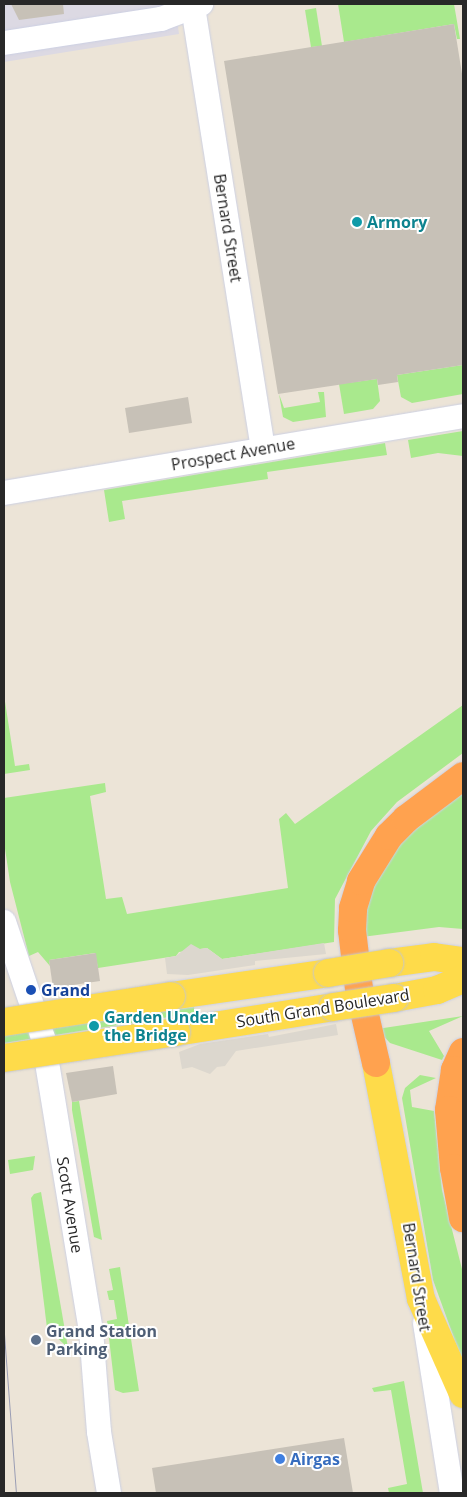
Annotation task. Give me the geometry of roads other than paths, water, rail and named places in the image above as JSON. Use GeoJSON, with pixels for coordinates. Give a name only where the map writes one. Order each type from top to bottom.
{"type":"FeatureCollection","features":[{"type":"Feature","properties":{"kind":"highway"},"geometry":{"type":"LineString","coordinates":[[376,1063],[356,970],[353,908],[361,881],[389,836],[406,819],[463,776]]}},
{"type":"Feature","properties":{"kind":"highway"},"geometry":{"type":"LineString","coordinates":[[463,1052],[455,1070],[449,1110],[454,1168],[463,1218]]}},
{"type":"Feature","properties":{"kind":"main road","name":"South Grand Boulevard"},"geometry":{"type":"LineString","coordinates":[[4,1022],[434,957],[463,961]]}},
{"type":"Feature","properties":{"kind":"main road","name":"South Grand Boulevard"},"geometry":{"type":"LineString","coordinates":[[4,1058],[394,998],[437,990],[463,979]]}},
{"type":"Feature","properties":{"kind":"main road","name":"Bernard Street"},"geometry":{"type":"LineString","coordinates":[[376,1063],[421,1299]]}},
{"type":"Feature","properties":{"kind":"main road"},"geometry":{"type":"LineString","coordinates":[[421,1299],[463,1394]]}},
{"type":"Feature","properties":{"kind":"street"},"geometry":{"type":"LineString","coordinates":[[4,43],[161,19],[197,6]]}},
{"type":"Feature","properties":{"kind":"street","name":"Bernard Street"},"geometry":{"type":"LineString","coordinates":[[197,6],[263,448]]}},
{"type":"Feature","properties":{"kind":"street","name":"Prospect Avenue"},"geometry":{"type":"LineString","coordinates":[[4,493],[263,448],[463,416]]}},
{"type":"Feature","properties":{"kind":"street","name":"Scott Avenue"},"geometry":{"type":"LineString","coordinates":[[4,922],[43,1038],[91,1330],[100,1432],[109,1493]]}},
{"type":"Feature","properties":{"kind":"street","name":"Bernard Street"},"geometry":{"type":"LineString","coordinates":[[421,1299],[452,1493]]}},
{"type":"Feature","properties":{"kind":"tram line"},"geometry":{"type":"LineString","coordinates":[[4,1334],[16,1493]]}},
{"type":"Feature","properties":{"kind":"place","name":"Armory"},"geometry":{"type":"Point","coordinates":[357,222]}},
{"type":"Feature","properties":{"kind":"place","name":"Grand"},"geometry":{"type":"Point","coordinates":[31,990]}},
{"type":"Feature","properties":{"kind":"place","name":"Garden Under the Bridge"},"geometry":{"type":"Point","coordinates":[94,1026]}},
{"type":"Feature","properties":{"kind":"place","name":"Grand Station Parking"},"geometry":{"type":"Point","coordinates":[36,1340]}},
{"type":"Feature","properties":{"kind":"place","name":"Airgas"},"geometry":{"type":"Point","coordinates":[280,1459]}}]}
